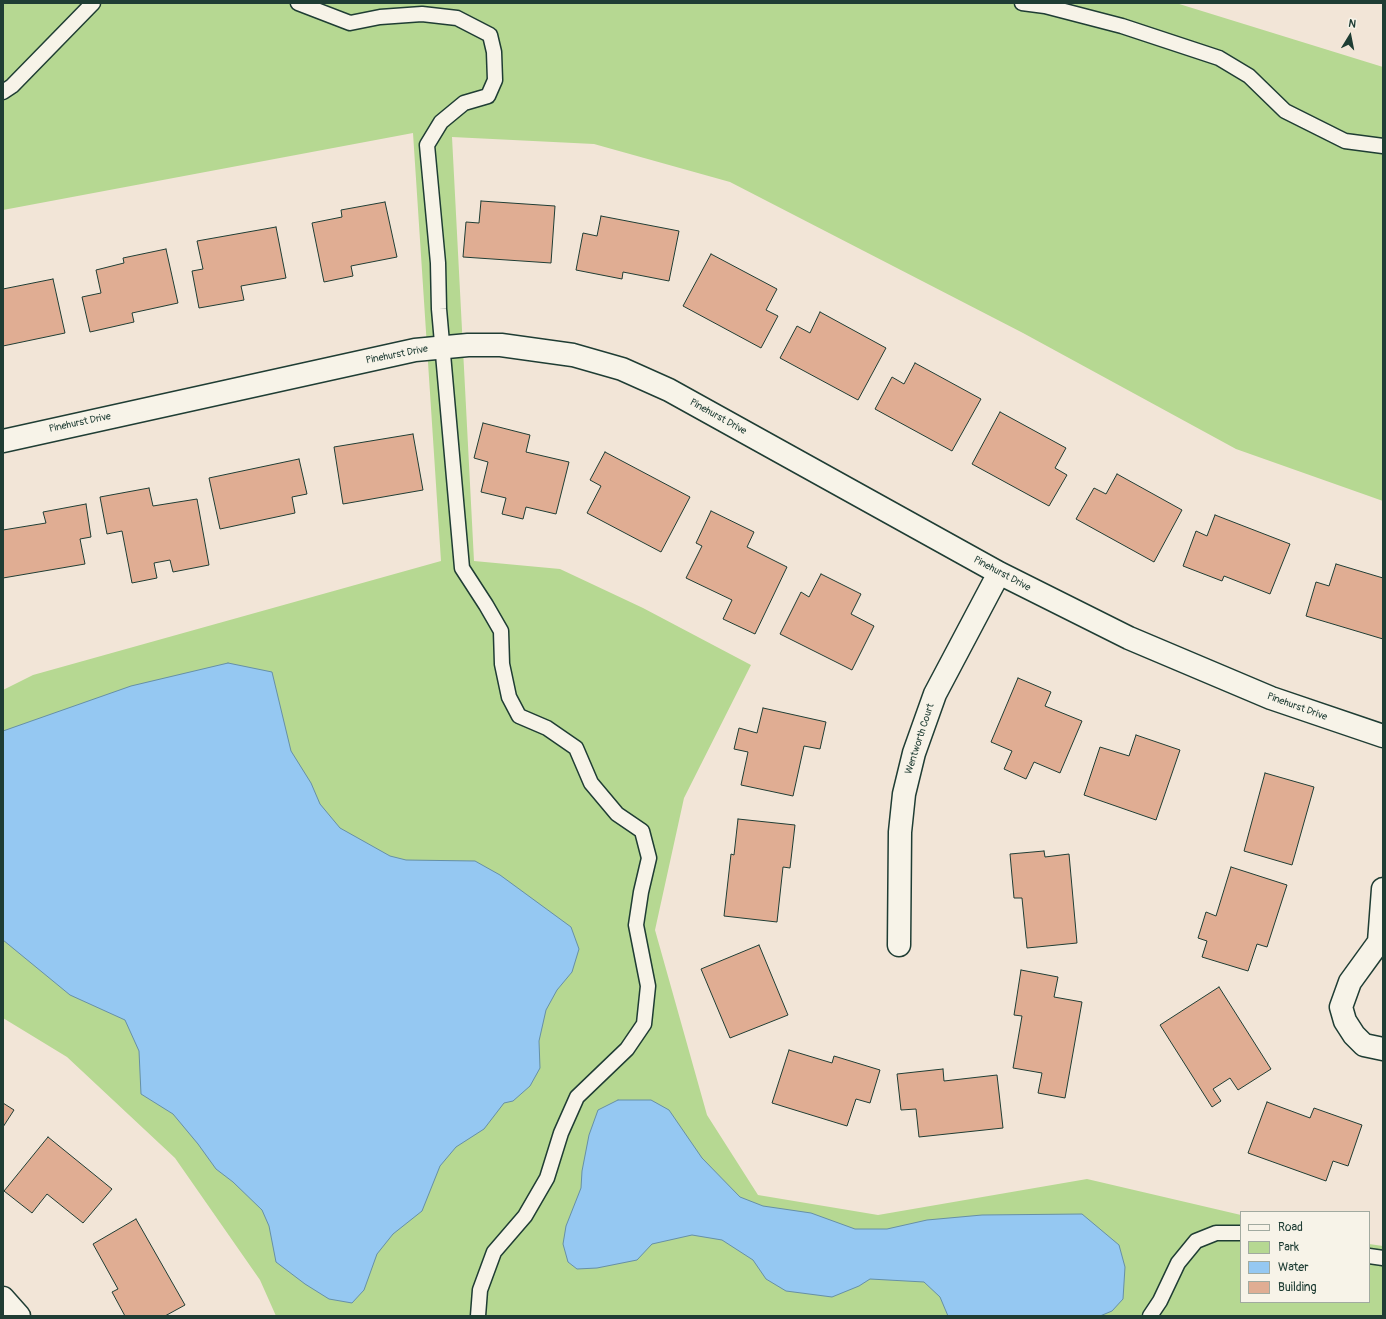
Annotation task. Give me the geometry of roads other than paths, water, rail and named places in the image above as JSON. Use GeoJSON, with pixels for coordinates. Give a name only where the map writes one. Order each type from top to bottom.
{"type":"FeatureCollection","features":[{"type":"Feature","properties":{"kind":"street","name":"Pinehurst Drive"},"geometry":{"type":"LineString","coordinates":[[3,440],[415,350],[468,344],[501,345],[573,355],[622,369],[669,390],[999,574],[1129,638],[1271,698],[1383,736]]}},
{"type":"Feature","properties":{"kind":"street","name":"Wentworth Court"},"geometry":{"type":"LineString","coordinates":[[899,945],[900,832],[904,794],[914,753],[935,694],[999,574]]}},
{"type":"Feature","properties":{"kind":"street"},"geometry":{"type":"LineString","coordinates":[[1383,889],[1381,944],[1350,982],[1342,1007],[1345,1021],[1354,1035],[1364,1045],[1383,1049]]}},
{"type":"Feature","properties":{"kind":"street"},"geometry":{"type":"LineString","coordinates":[[3,1298],[19,1316]]}},
{"type":"Feature","properties":{"kind":"lane"},"geometry":{"type":"LineString","coordinates":[[3,92],[12,86],[93,3]]}},
{"type":"Feature","properties":{"kind":"lane"},"geometry":{"type":"LineString","coordinates":[[298,3],[350,23],[380,17],[422,14],[457,18],[490,35],[494,52],[495,80],[488,96],[464,103],[441,122],[427,145],[438,263],[443,347],[462,568],[486,604],[501,631],[502,664],[508,696],[518,716],[547,728],[576,748],[591,783],[617,814],[642,831],[649,858],[641,892],[636,926],[648,986],[644,1024],[627,1049],[577,1098],[561,1133],[547,1178],[524,1216],[494,1252],[480,1290],[478,1316]]}},
{"type":"Feature","properties":{"kind":"lane"},"geometry":{"type":"LineString","coordinates":[[1022,3],[1045,6],[1122,26],[1219,58],[1249,76],[1285,111],[1345,141],[1383,146]]}},
{"type":"Feature","properties":{"kind":"lane"},"geometry":{"type":"LineString","coordinates":[[1150,1316],[1160,1301],[1178,1263],[1196,1242],[1216,1233],[1240,1233]]}},
{"type":"Feature","properties":{"kind":"lane"},"geometry":{"type":"LineString","coordinates":[[1370,1256],[1383,1258]]}},
{"type":"Feature","properties":{"kind":"water"},"geometry":{"type":"Polygon","coordinates":[[[228,663],[272,672],[291,751],[311,783],[320,804],[340,828],[390,856],[406,860],[475,861],[500,875],[571,927],[579,949],[572,972],[557,990],[546,1010],[539,1041],[540,1068],[530,1086],[513,1101],[504,1103],[484,1129],[456,1147],[440,1166],[422,1211],[393,1234],[377,1254],[364,1290],[352,1303],[329,1299],[305,1284],[276,1262],[269,1226],[262,1210],[233,1182],[216,1169],[198,1144],[173,1114],[141,1094],[139,1051],[125,1020],[70,995],[3,940],[3,731],[131,686],[228,663]]]}},
{"type":"Feature","properties":{"kind":"water"},"geometry":{"type":"Polygon","coordinates":[[[618,1100],[651,1100],[669,1110],[702,1158],[740,1197],[763,1206],[811,1213],[855,1229],[887,1229],[927,1220],[982,1215],[1082,1214],[1119,1245],[1125,1267],[1123,1299],[1112,1311],[1100,1316],[948,1316],[940,1297],[924,1282],[870,1279],[859,1286],[832,1297],[786,1291],[766,1279],[753,1260],[722,1240],[692,1235],[652,1244],[637,1260],[597,1268],[577,1269],[568,1262],[563,1244],[566,1226],[581,1188],[582,1171],[589,1135],[598,1110],[618,1100]]]}}]}
